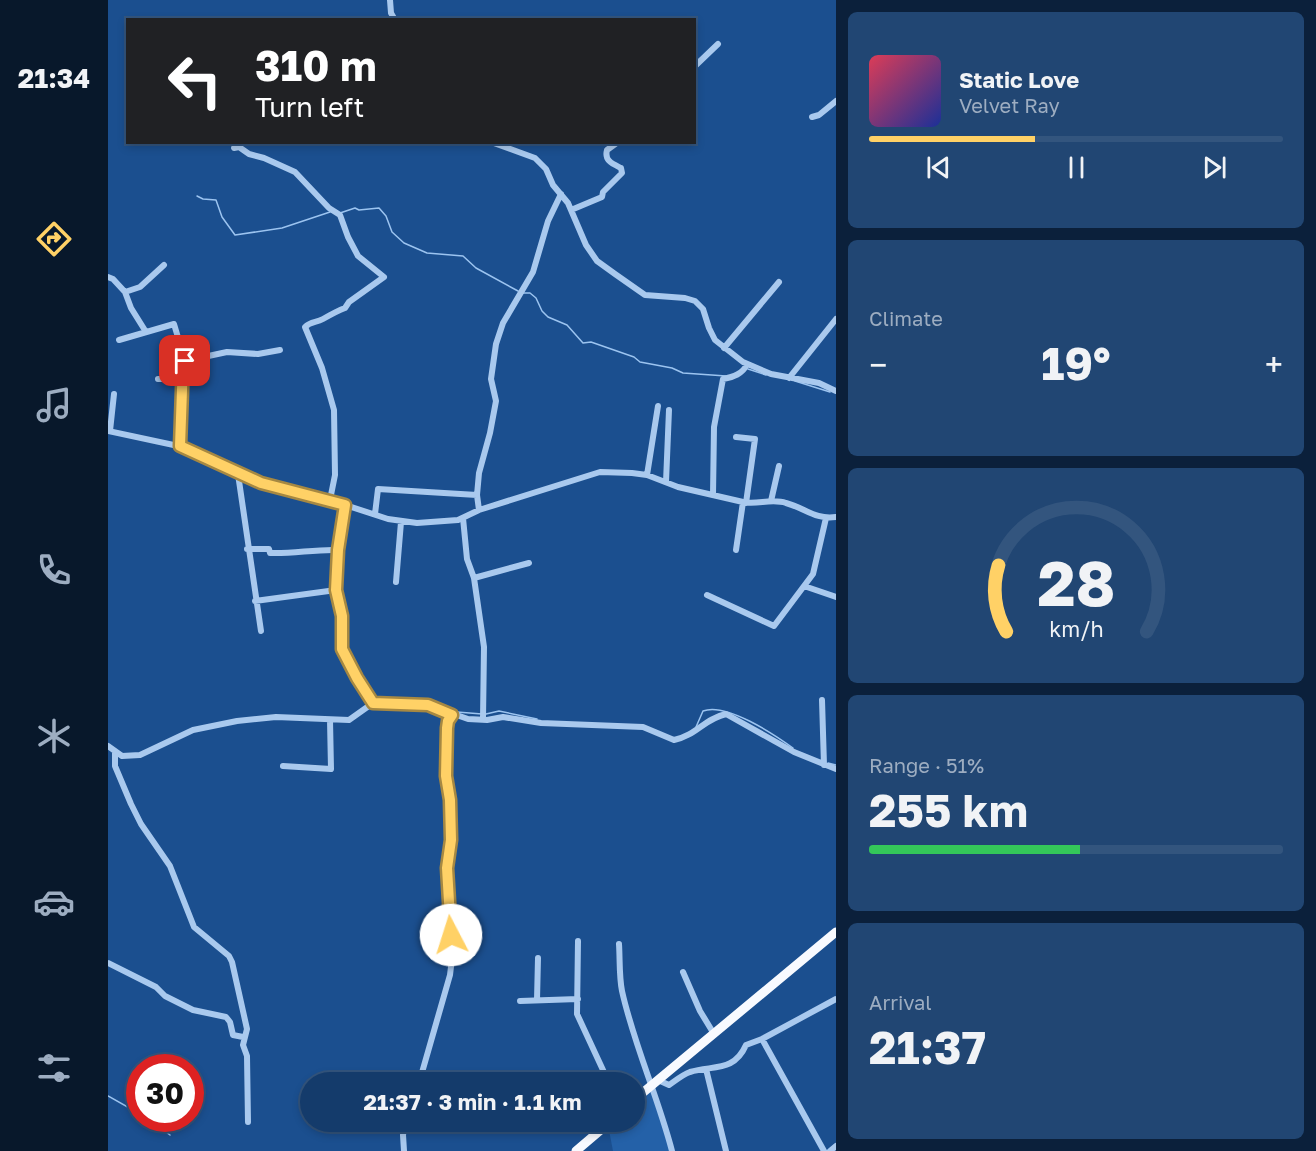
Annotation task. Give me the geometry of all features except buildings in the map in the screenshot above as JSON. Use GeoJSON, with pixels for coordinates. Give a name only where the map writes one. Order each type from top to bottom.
{"type":"FeatureCollection","features":[{"type":"Feature","properties":{"kind":"highway"},"geometry":{"type":"LineString","coordinates":[[645,1091],[836,932]]}},
{"type":"Feature","properties":{"kind":"highway"},"geometry":{"type":"LineString","coordinates":[[576,1151],[598,1132]]}},
{"type":"Feature","properties":{"kind":"street"},"geometry":{"type":"LineString","coordinates":[[390,0],[392,18]]}},
{"type":"Feature","properties":{"kind":"street"},"geometry":{"type":"LineString","coordinates":[[696,65],[718,44]]}},
{"type":"Feature","properties":{"kind":"street"},"geometry":{"type":"LineString","coordinates":[[812,117],[819,115],[836,101]]}},
{"type":"Feature","properties":{"kind":"street"},"geometry":{"type":"LineString","coordinates":[[496,144],[535,158],[546,169],[553,184],[571,210],[586,245],[597,261],[645,295],[695,301],[703,309],[709,328],[716,340],[747,364],[771,374],[819,383],[836,391]]}},
{"type":"Feature","properties":{"kind":"street"},"geometry":{"type":"LineString","coordinates":[[571,210],[602,197],[603,192],[622,173],[621,168],[609,162],[606,155],[607,150],[615,144]]}},
{"type":"Feature","properties":{"kind":"street"},"geometry":{"type":"LineString","coordinates":[[234,148],[239,147],[249,154],[295,172],[329,208],[340,216],[358,256],[384,277],[348,302],[345,308],[327,314],[323,319],[309,322],[305,327],[322,368],[334,410],[335,475],[330,500]]}},
{"type":"Feature","properties":{"kind":"street"},"geometry":{"type":"LineString","coordinates":[[479,510],[477,495],[479,473],[494,411],[495,400],[491,379],[496,344],[502,323],[533,272],[548,220],[561,194]]}},
{"type":"Feature","properties":{"kind":"street"},"geometry":{"type":"LineString","coordinates":[[125,292],[140,287],[164,265]]}},
{"type":"Feature","properties":{"kind":"street"},"geometry":{"type":"LineString","coordinates":[[108,277],[113,279],[125,292],[131,308],[146,333]]}},
{"type":"Feature","properties":{"kind":"street"},"geometry":{"type":"LineString","coordinates":[[724,348],[779,282]]}},
{"type":"Feature","properties":{"kind":"street"},"geometry":{"type":"LineString","coordinates":[[789,378],[836,319]]}},
{"type":"Feature","properties":{"kind":"street"},"geometry":{"type":"LineString","coordinates":[[119,340],[174,324],[185,361],[183,362],[180,446]]}},
{"type":"Feature","properties":{"kind":"street"},"geometry":{"type":"LineString","coordinates":[[185,361],[227,352],[258,354],[280,351]]}},
{"type":"Feature","properties":{"kind":"street"},"geometry":{"type":"LineString","coordinates":[[713,495],[714,427],[723,379],[734,377],[745,369],[747,364]]}},
{"type":"Feature","properties":{"kind":"street"},"geometry":{"type":"LineString","coordinates":[[158,379],[182,379]]}},
{"type":"Feature","properties":{"kind":"street"},"geometry":{"type":"LineString","coordinates":[[114,394],[109,431],[180,446],[238,474],[278,489],[330,500],[401,522],[443,522],[463,518],[479,510],[600,472],[632,472],[678,487],[744,502],[784,502],[826,518],[836,517]]}},
{"type":"Feature","properties":{"kind":"street"},"geometry":{"type":"LineString","coordinates":[[647,475],[658,406]]}},
{"type":"Feature","properties":{"kind":"street"},"geometry":{"type":"LineString","coordinates":[[666,482],[669,410]]}},
{"type":"Feature","properties":{"kind":"street"},"geometry":{"type":"LineString","coordinates":[[736,436],[756,439],[736,550]]}},
{"type":"Feature","properties":{"kind":"street"},"geometry":{"type":"LineString","coordinates":[[771,501],[779,466]]}},
{"type":"Feature","properties":{"kind":"street"},"geometry":{"type":"LineString","coordinates":[[238,474],[261,631]]}},
{"type":"Feature","properties":{"kind":"street"},"geometry":{"type":"LineString","coordinates":[[375,514],[378,489],[477,495]]}},
{"type":"Feature","properties":{"kind":"street"},"geometry":{"type":"LineString","coordinates":[[345,505],[338,550],[336,590],[342,616],[342,649],[373,703]]}},
{"type":"Feature","properties":{"kind":"street"},"geometry":{"type":"LineString","coordinates":[[463,518],[467,559],[474,578],[484,647],[483,719]]}},
{"type":"Feature","properties":{"kind":"street"},"geometry":{"type":"LineString","coordinates":[[707,595],[774,626],[813,574],[826,518]]}},
{"type":"Feature","properties":{"kind":"street"},"geometry":{"type":"LineString","coordinates":[[396,582],[401,522]]}},
{"type":"Feature","properties":{"kind":"street"},"geometry":{"type":"LineString","coordinates":[[248,549],[269,549],[270,553],[292,554],[314,550],[338,550]]}},
{"type":"Feature","properties":{"kind":"street"},"geometry":{"type":"LineString","coordinates":[[474,578],[529,563]]}},
{"type":"Feature","properties":{"kind":"street"},"geometry":{"type":"LineString","coordinates":[[804,586],[836,597]]}},
{"type":"Feature","properties":{"kind":"street"},"geometry":{"type":"LineString","coordinates":[[255,601],[336,590]]}},
{"type":"Feature","properties":{"kind":"street"},"geometry":{"type":"LineString","coordinates":[[822,700],[824,765]]}},
{"type":"Feature","properties":{"kind":"street"},"geometry":{"type":"LineString","coordinates":[[108,746],[122,756],[140,754],[193,730],[237,721],[276,717],[349,720],[373,703],[428,705],[468,719],[503,717],[541,723],[643,727],[674,740],[694,733],[706,722],[726,714],[794,752],[836,769]]}},
{"type":"Feature","properties":{"kind":"street"},"geometry":{"type":"LineString","coordinates":[[422,1072],[450,975],[453,950],[447,868],[451,854],[450,800],[446,776],[447,728],[452,715]]}},
{"type":"Feature","properties":{"kind":"street"},"geometry":{"type":"LineString","coordinates":[[283,766],[331,769],[330,720]]}},
{"type":"Feature","properties":{"kind":"street"},"geometry":{"type":"LineString","coordinates":[[108,757],[115,752]]}},
{"type":"Feature","properties":{"kind":"street"},"geometry":{"type":"LineString","coordinates":[[115,752],[115,766],[126,794],[141,824],[170,866],[194,927],[222,950],[232,962],[247,1029],[243,1037],[243,1045],[247,1056],[248,1122]]}},
{"type":"Feature","properties":{"kind":"street"},"geometry":{"type":"LineString","coordinates":[[578,941],[577,1014],[604,1072]]}},
{"type":"Feature","properties":{"kind":"street"},"geometry":{"type":"LineString","coordinates":[[619,944],[622,990],[655,1083],[672,1151]]}},
{"type":"Feature","properties":{"kind":"street"},"geometry":{"type":"LineString","coordinates":[[537,1000],[538,958]]}},
{"type":"Feature","properties":{"kind":"street"},"geometry":{"type":"LineString","coordinates":[[108,963],[156,987],[165,996],[193,1010],[226,1017],[233,1035],[243,1037]]}},
{"type":"Feature","properties":{"kind":"street"},"geometry":{"type":"LineString","coordinates":[[683,972],[700,1011],[714,1034]]}},
{"type":"Feature","properties":{"kind":"street"},"geometry":{"type":"LineString","coordinates":[[519,1001],[578,999]]}},
{"type":"Feature","properties":{"kind":"street"},"geometry":{"type":"LineString","coordinates":[[655,1083],[669,1085],[688,1073],[733,1063],[741,1056],[746,1045],[762,1039],[836,999]]}},
{"type":"Feature","properties":{"kind":"street"},"geometry":{"type":"LineString","coordinates":[[762,1039],[824,1151]]}},
{"type":"Feature","properties":{"kind":"street"},"geometry":{"type":"LineString","coordinates":[[706,1070],[726,1151]]}},
{"type":"Feature","properties":{"kind":"street"},"geometry":{"type":"LineString","coordinates":[[404,1132],[404,1151]]}},
{"type":"Feature","properties":{"kind":"street"},"geometry":{"type":"LineString","coordinates":[[830,1151],[836,1146]]}},
{"type":"Feature","properties":{"kind":"shaded area"},"geometry":{"type":"Polygon","coordinates":[[[650,1088],[670,1151],[613,1151],[609,1132],[645,1132],[645,1093],[650,1088]]]}},
{"type":"Feature","properties":{"kind":"waterway"},"geometry":{"type":"LineString","coordinates":[[197,196],[216,200],[222,217],[235,235],[282,228],[330,212]]}},
{"type":"Feature","properties":{"kind":"waterway"},"geometry":{"type":"LineString","coordinates":[[340,213],[355,208],[359,210],[379,208],[386,216],[392,232],[404,243],[427,253],[463,256],[476,268],[518,291]]}},
{"type":"Feature","properties":{"kind":"waterway"},"geometry":{"type":"LineString","coordinates":[[523,293],[530,293],[548,317],[567,325],[583,343],[591,342],[634,357],[640,362],[672,368],[683,373],[726,376]]}},
{"type":"Feature","properties":{"kind":"waterway"},"geometry":{"type":"LineString","coordinates":[[748,369],[766,375]]}},
{"type":"Feature","properties":{"kind":"waterway"},"geometry":{"type":"LineString","coordinates":[[795,381],[830,392]]}},
{"type":"Feature","properties":{"kind":"waterway"},"geometry":{"type":"LineString","coordinates":[[419,702],[426,701],[449,709]]}},
{"type":"Feature","properties":{"kind":"waterway"},"geometry":{"type":"LineString","coordinates":[[696,727],[703,711],[713,709],[724,711],[750,721],[793,748]]}},
{"type":"Feature","properties":{"kind":"waterway"},"geometry":{"type":"LineString","coordinates":[[486,714],[499,711],[537,719]]}},
{"type":"Feature","properties":{"kind":"waterway"},"geometry":{"type":"LineString","coordinates":[[457,712],[482,714]]}},
{"type":"Feature","properties":{"kind":"waterway"},"geometry":{"type":"LineString","coordinates":[[828,763],[836,765]]}},
{"type":"Feature","properties":{"kind":"waterway"},"geometry":{"type":"LineString","coordinates":[[108,1096],[126,1106]]}},
{"type":"Feature","properties":{"kind":"waterway"},"geometry":{"type":"LineString","coordinates":[[166,1132],[170,1135]]}},
{"type":"Feature","properties":{"kind":"route"},"geometry":{"type":"LineString","coordinates":[[185,361],[183,362],[180,446],[261,483],[345,505],[338,550],[336,590],[342,616],[342,649],[373,703],[428,705],[452,715],[447,728],[446,776],[450,800],[451,854],[447,868],[451,935]]}}]}
